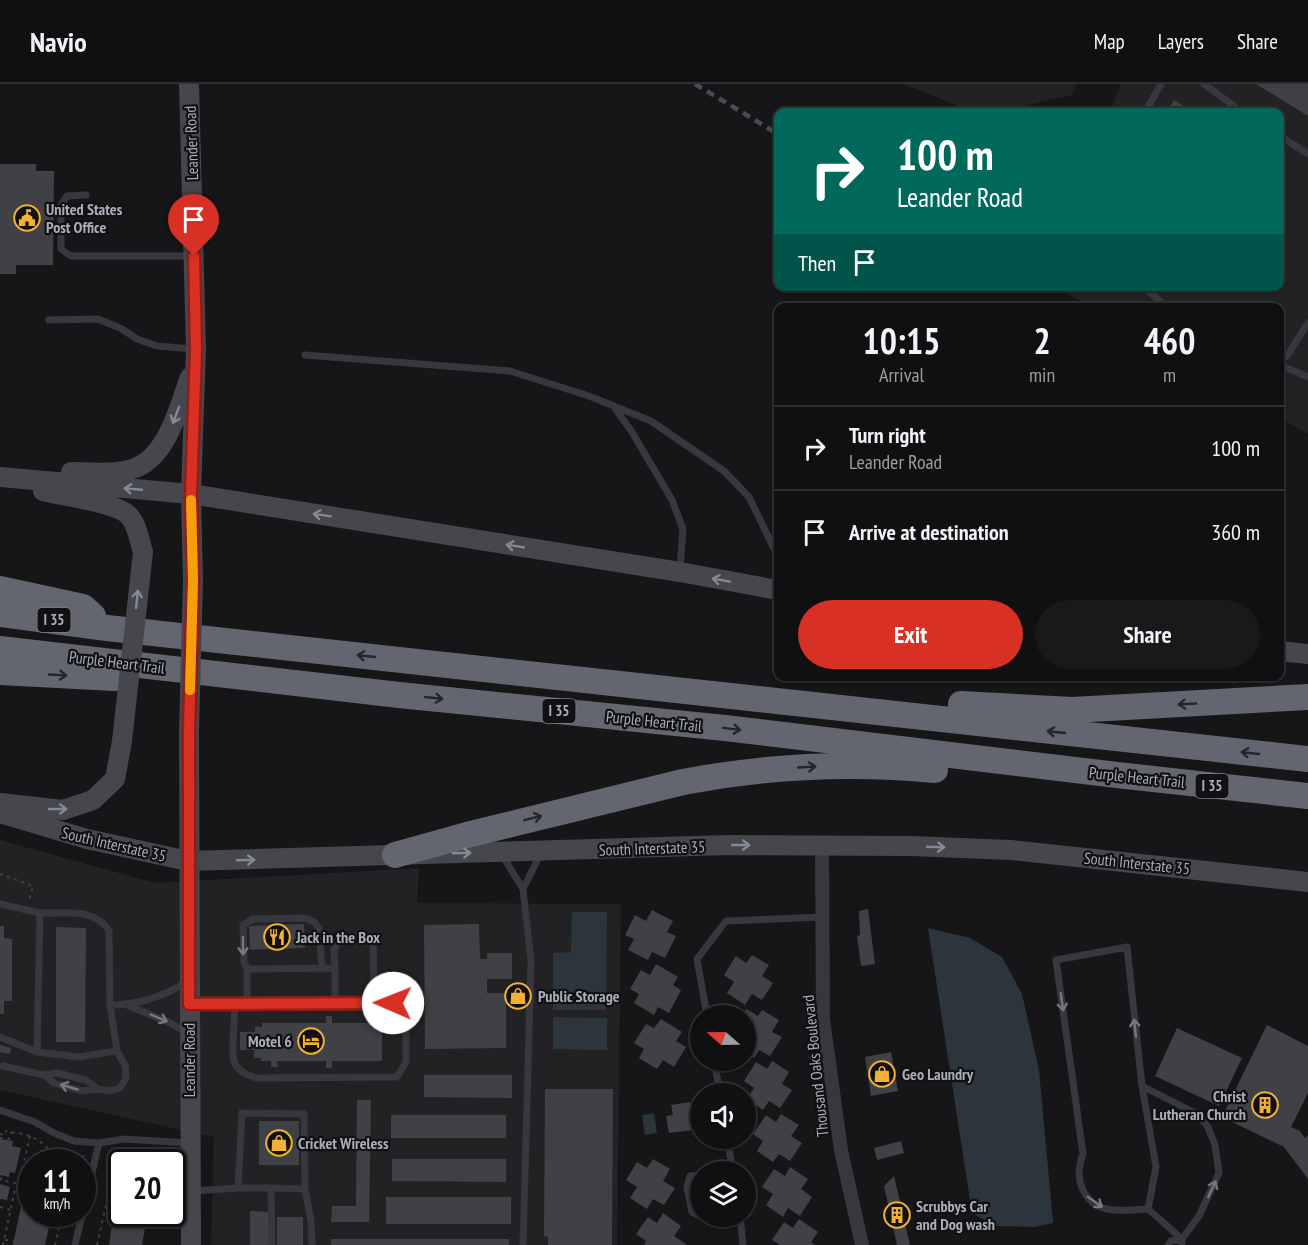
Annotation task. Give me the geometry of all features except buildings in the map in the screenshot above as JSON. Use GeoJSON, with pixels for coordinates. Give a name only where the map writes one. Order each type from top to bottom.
{"type":"FeatureCollection","features":[{"type":"Feature","properties":{"kind":"highway"},"geometry":{"type":"LineString","coordinates":[[0,590],[82,607],[107,628]]}},
{"type":"Feature","properties":{"kind":"highway","name":"Purple Heart Trail"},"geometry":{"type":"LineString","coordinates":[[0,614],[107,628],[1308,759]]}},
{"type":"Feature","properties":{"kind":"highway","name":"Purple Heart Trail"},"geometry":{"type":"LineString","coordinates":[[0,649],[399,695],[725,728],[1117,776],[1308,796]]}},
{"type":"Feature","properties":{"kind":"highway"},"geometry":{"type":"LineString","coordinates":[[0,672],[160,681],[242,692],[399,695]]}},
{"type":"Feature","properties":{"kind":"highway"},"geometry":{"type":"LineString","coordinates":[[507,672],[662,674],[1030,709],[1103,709],[1308,697]]}},
{"type":"Feature","properties":{"kind":"highway"},"geometry":{"type":"LineString","coordinates":[[395,855],[467,834],[683,782],[758,771],[845,766],[907,768],[1079,785],[1117,776]]}},
{"type":"Feature","properties":{"kind":"main road","name":"Leander Road"},"geometry":{"type":"LineString","coordinates":[[189,84],[196,355],[191,494],[193,580],[188,861],[191,1245]]}},
{"type":"Feature","properties":{"kind":"main road"},"geometry":{"type":"LineString","coordinates":[[0,477],[133,469],[154,457],[170,431],[196,355]]}},
{"type":"Feature","properties":{"kind":"main road"},"geometry":{"type":"LineString","coordinates":[[0,477],[191,494],[680,572],[774,589]]}},
{"type":"Feature","properties":{"kind":"main road"},"geometry":{"type":"LineString","coordinates":[[0,477],[110,506],[127,513],[134,524],[143,552],[116,779],[93,800],[63,810],[0,802]]}},
{"type":"Feature","properties":{"kind":"main road"},"geometry":{"type":"LineString","coordinates":[[1284,651],[1308,654]]}},
{"type":"Feature","properties":{"kind":"main road","name":"South Interstate 35"},"geometry":{"type":"LineString","coordinates":[[0,813],[87,839],[188,861],[822,844],[1011,850],[1308,882]]}},
{"type":"Feature","properties":{"kind":"street","name":"Thousand Oaks Boulevard"},"geometry":{"type":"LineString","coordinates":[[822,844],[823,1018],[841,1150],[862,1245]]}},
{"type":"Feature","properties":{"kind":"lane"},"geometry":{"type":"LineString","coordinates":[[1147,108],[1161,84]]}},
{"type":"Feature","properties":{"kind":"lane"},"geometry":{"type":"LineString","coordinates":[[1204,84],[1237,108]]}},
{"type":"Feature","properties":{"kind":"lane"},"geometry":{"type":"LineString","coordinates":[[1284,139],[1308,154]]}},
{"type":"Feature","properties":{"kind":"lane"},"geometry":{"type":"LineString","coordinates":[[86,195],[67,196],[61,205],[61,249],[71,256],[194,256]]}},
{"type":"Feature","properties":{"kind":"lane"},"geometry":{"type":"LineString","coordinates":[[1148,291],[1162,303]]}},
{"type":"Feature","properties":{"kind":"lane"},"geometry":{"type":"LineString","coordinates":[[49,320],[98,319],[123,329],[137,339],[196,355]]}},
{"type":"Feature","properties":{"kind":"lane"},"geometry":{"type":"LineString","coordinates":[[1284,358],[1308,323]]}},
{"type":"Feature","properties":{"kind":"lane"},"geometry":{"type":"LineString","coordinates":[[304,355],[510,371],[588,396],[651,421],[724,471],[749,497],[774,549]]}},
{"type":"Feature","properties":{"kind":"lane"},"geometry":{"type":"LineString","coordinates":[[1284,367],[1308,376]]}},
{"type":"Feature","properties":{"kind":"lane"},"geometry":{"type":"LineString","coordinates":[[613,406],[632,432],[672,500],[683,529],[680,572]]}},
{"type":"Feature","properties":{"kind":"lane"},"geometry":{"type":"LineString","coordinates":[[523,889],[542,851]]}},
{"type":"Feature","properties":{"kind":"lane"},"geometry":{"type":"LineString","coordinates":[[500,852],[523,889],[531,961],[523,1245]]}},
{"type":"Feature","properties":{"kind":"lane"},"geometry":{"type":"LineString","coordinates":[[0,904],[40,913],[90,914],[104,922],[109,931],[110,1005],[117,1051],[125,1065],[126,1078],[120,1088],[110,1091],[98,1089],[82,1091],[54,1083],[44,1075]]}},
{"type":"Feature","properties":{"kind":"lane"},"geometry":{"type":"LineString","coordinates":[[37,1052],[40,913]]}},
{"type":"Feature","properties":{"kind":"lane"},"geometry":{"type":"LineString","coordinates":[[705,1005],[697,959],[726,921],[823,917]]}},
{"type":"Feature","properties":{"kind":"lane"},"geometry":{"type":"LineString","coordinates":[[247,1003],[243,925],[253,919],[305,918],[314,922],[319,928],[322,968]]}},
{"type":"Feature","properties":{"kind":"lane"},"geometry":{"type":"LineString","coordinates":[[335,1003],[334,951],[337,944],[352,936],[373,936],[374,1002]]}},
{"type":"Feature","properties":{"kind":"lane"},"geometry":{"type":"LineString","coordinates":[[1148,1209],[1156,1167],[1142,1086],[1126,947],[1056,960],[1083,1154],[1078,1167],[1082,1189],[1094,1203],[1103,1208],[1148,1209],[1182,1242]]}},
{"type":"Feature","properties":{"kind":"lane"},"geometry":{"type":"LineString","coordinates":[[247,969],[335,968]]}},
{"type":"Feature","properties":{"kind":"lane"},"geometry":{"type":"LineString","coordinates":[[110,1005],[127,1005],[167,994],[189,981]]}},
{"type":"Feature","properties":{"kind":"lane"},"geometry":{"type":"LineString","coordinates":[[189,1004],[235,1003],[335,1003],[374,1002],[400,1004],[406,1011],[406,1062],[397,1077],[256,1078],[248,1076],[234,1062],[235,1003]]}},
{"type":"Feature","properties":{"kind":"lane"},"geometry":{"type":"LineString","coordinates":[[127,1005],[168,1022],[189,1034]]}},
{"type":"Feature","properties":{"kind":"lane"},"geometry":{"type":"LineString","coordinates":[[0,1037],[37,1052],[78,1057],[117,1051]]}},
{"type":"Feature","properties":{"kind":"lane"},"geometry":{"type":"LineString","coordinates":[[3,1066],[44,1075],[57,1073],[86,1080],[98,1089]]}},
{"type":"Feature","properties":{"kind":"lane"},"geometry":{"type":"LineString","coordinates":[[1142,1086],[1197,1114],[1208,1127],[1215,1146],[1219,1173],[1199,1216],[1182,1242]]}},
{"type":"Feature","properties":{"kind":"lane"},"geometry":{"type":"LineString","coordinates":[[0,1110],[35,1122],[74,1141],[99,1143],[124,1139],[190,1143]]}},
{"type":"Feature","properties":{"kind":"lane"},"geometry":{"type":"LineString","coordinates":[[238,1188],[242,1113],[304,1114],[305,1189],[312,1221],[312,1245]]}},
{"type":"Feature","properties":{"kind":"lane"},"geometry":{"type":"LineString","coordinates":[[75,1245],[99,1143]]}},
{"type":"Feature","properties":{"kind":"lane"},"geometry":{"type":"LineString","coordinates":[[690,1176],[687,1187],[690,1202]]}},
{"type":"Feature","properties":{"kind":"lane"},"geometry":{"type":"LineString","coordinates":[[190,1191],[238,1188],[305,1189]]}},
{"type":"Feature","properties":{"kind":"lane"},"geometry":{"type":"LineString","coordinates":[[271,1188],[272,1245]]}},
{"type":"Feature","properties":{"kind":"lane"},"geometry":{"type":"LineString","coordinates":[[741,1227],[743,1245]]}},
{"type":"Feature","properties":{"kind":"lane"},"geometry":{"type":"LineString","coordinates":[[1168,1245],[1171,1241],[1182,1242]]}},
{"type":"Feature","properties":{"kind":"path"},"geometry":{"type":"LineString","coordinates":[[0,874],[33,886],[27,910]]}},
{"type":"Feature","properties":{"kind":"path"},"geometry":{"type":"LineString","coordinates":[[0,1136],[5,1135],[6,1131],[30,1136],[48,1149]]}},
{"type":"Feature","properties":{"kind":"path"},"geometry":{"type":"LineString","coordinates":[[0,1136],[9,1139],[11,1132]]}},
{"type":"Feature","properties":{"kind":"path"},"geometry":{"type":"LineString","coordinates":[[27,1149],[30,1136]]}},
{"type":"Feature","properties":{"kind":"path"},"geometry":{"type":"LineString","coordinates":[[0,1171],[2,1172],[0,1181],[18,1184]]}},
{"type":"Feature","properties":{"kind":"path"},"geometry":{"type":"LineString","coordinates":[[3,1245],[15,1190],[18,1190]]}},
{"type":"Feature","properties":{"kind":"path"},"geometry":{"type":"LineString","coordinates":[[97,1245],[108,1197]]}},
{"type":"Feature","properties":{"kind":"path"},"geometry":{"type":"LineString","coordinates":[[0,1207],[11,1209]]}},
{"type":"Feature","properties":{"kind":"path"},"geometry":{"type":"LineString","coordinates":[[55,1245],[59,1227]]}},
{"type":"Feature","properties":{"kind":"path"},"geometry":{"type":"LineString","coordinates":[[4,1240],[14,1241]]}},
{"type":"Feature","properties":{"kind":"shaded area"},"geometry":{"type":"Polygon","coordinates":[[[903,84],[1076,84],[1072,95],[1012,108],[964,108],[903,84]]]}},
{"type":"Feature","properties":{"kind":"shaded area"},"geometry":{"type":"Polygon","coordinates":[[[1121,84],[1308,84],[1308,434],[1284,420],[1284,303],[1084,303],[1062,291],[1284,291],[1284,108],[1112,108],[1121,84]]]}},
{"type":"Feature","properties":{"kind":"shaded area"},"geometry":{"type":"Polygon","coordinates":[[[0,840],[155,883],[419,868],[417,903],[621,904],[617,1245],[211,1245],[214,1137],[0,1090],[0,840]]]}},
{"type":"Feature","properties":{"kind":"shaded area"},"geometry":{"type":"Polygon","coordinates":[[[572,912],[607,912],[606,1010],[553,1010],[553,953],[571,952],[572,912]]]}},
{"type":"Feature","properties":{"kind":"shaded area"},"geometry":{"type":"Polygon","coordinates":[[[928,928],[970,938],[1002,957],[1022,994],[1039,1070],[1053,1223],[1034,1227],[995,1226],[972,1213],[928,928]]]}},
{"type":"Feature","properties":{"kind":"shaded area"},"geometry":{"type":"Polygon","coordinates":[[[553,1017],[607,1018],[607,1050],[553,1049],[553,1017]]]}},
{"type":"Feature","properties":{"kind":"shaded area"},"geometry":{"type":"Polygon","coordinates":[[[654,1113],[657,1133],[645,1135],[642,1115],[654,1113]]]}},
{"type":"Feature","properties":{"kind":"railway"},"geometry":{"type":"LineString","coordinates":[[695,84],[774,132]]}},
{"type":"Feature","properties":{"kind":"slow traffic"},"geometry":{"type":"LineString","coordinates":[[190,690],[193,580],[191,500]]}},
{"type":"Feature","properties":{"kind":"place","name":"United States Post Office"},"geometry":{"type":"Point","coordinates":[27,218]}},
{"type":"Feature","properties":{"kind":"place","name":"Jack in the Box"},"geometry":{"type":"Point","coordinates":[277,937]}},
{"type":"Feature","properties":{"kind":"place","name":"Public Storage"},"geometry":{"type":"Point","coordinates":[518,996]}},
{"type":"Feature","properties":{"kind":"place","name":"Motel 6"},"geometry":{"type":"Point","coordinates":[311,1041]}},
{"type":"Feature","properties":{"kind":"place","name":"Geo Laundry"},"geometry":{"type":"Point","coordinates":[882,1074]}},
{"type":"Feature","properties":{"kind":"place","name":"Christ Lutheran Church"},"geometry":{"type":"Point","coordinates":[1265,1105]}},
{"type":"Feature","properties":{"kind":"place","name":"Cricket Wireless"},"geometry":{"type":"Point","coordinates":[279,1143]}},
{"type":"Feature","properties":{"kind":"place","name":"Scrubbys Car and Dog wash"},"geometry":{"type":"Point","coordinates":[897,1215]}},
{"type":"Feature","properties":{"kind":"route"},"geometry":{"type":"LineString","coordinates":[[194,256],[196,349],[191,494],[193,580],[189,731],[189,1004],[393,1003]]}}]}
